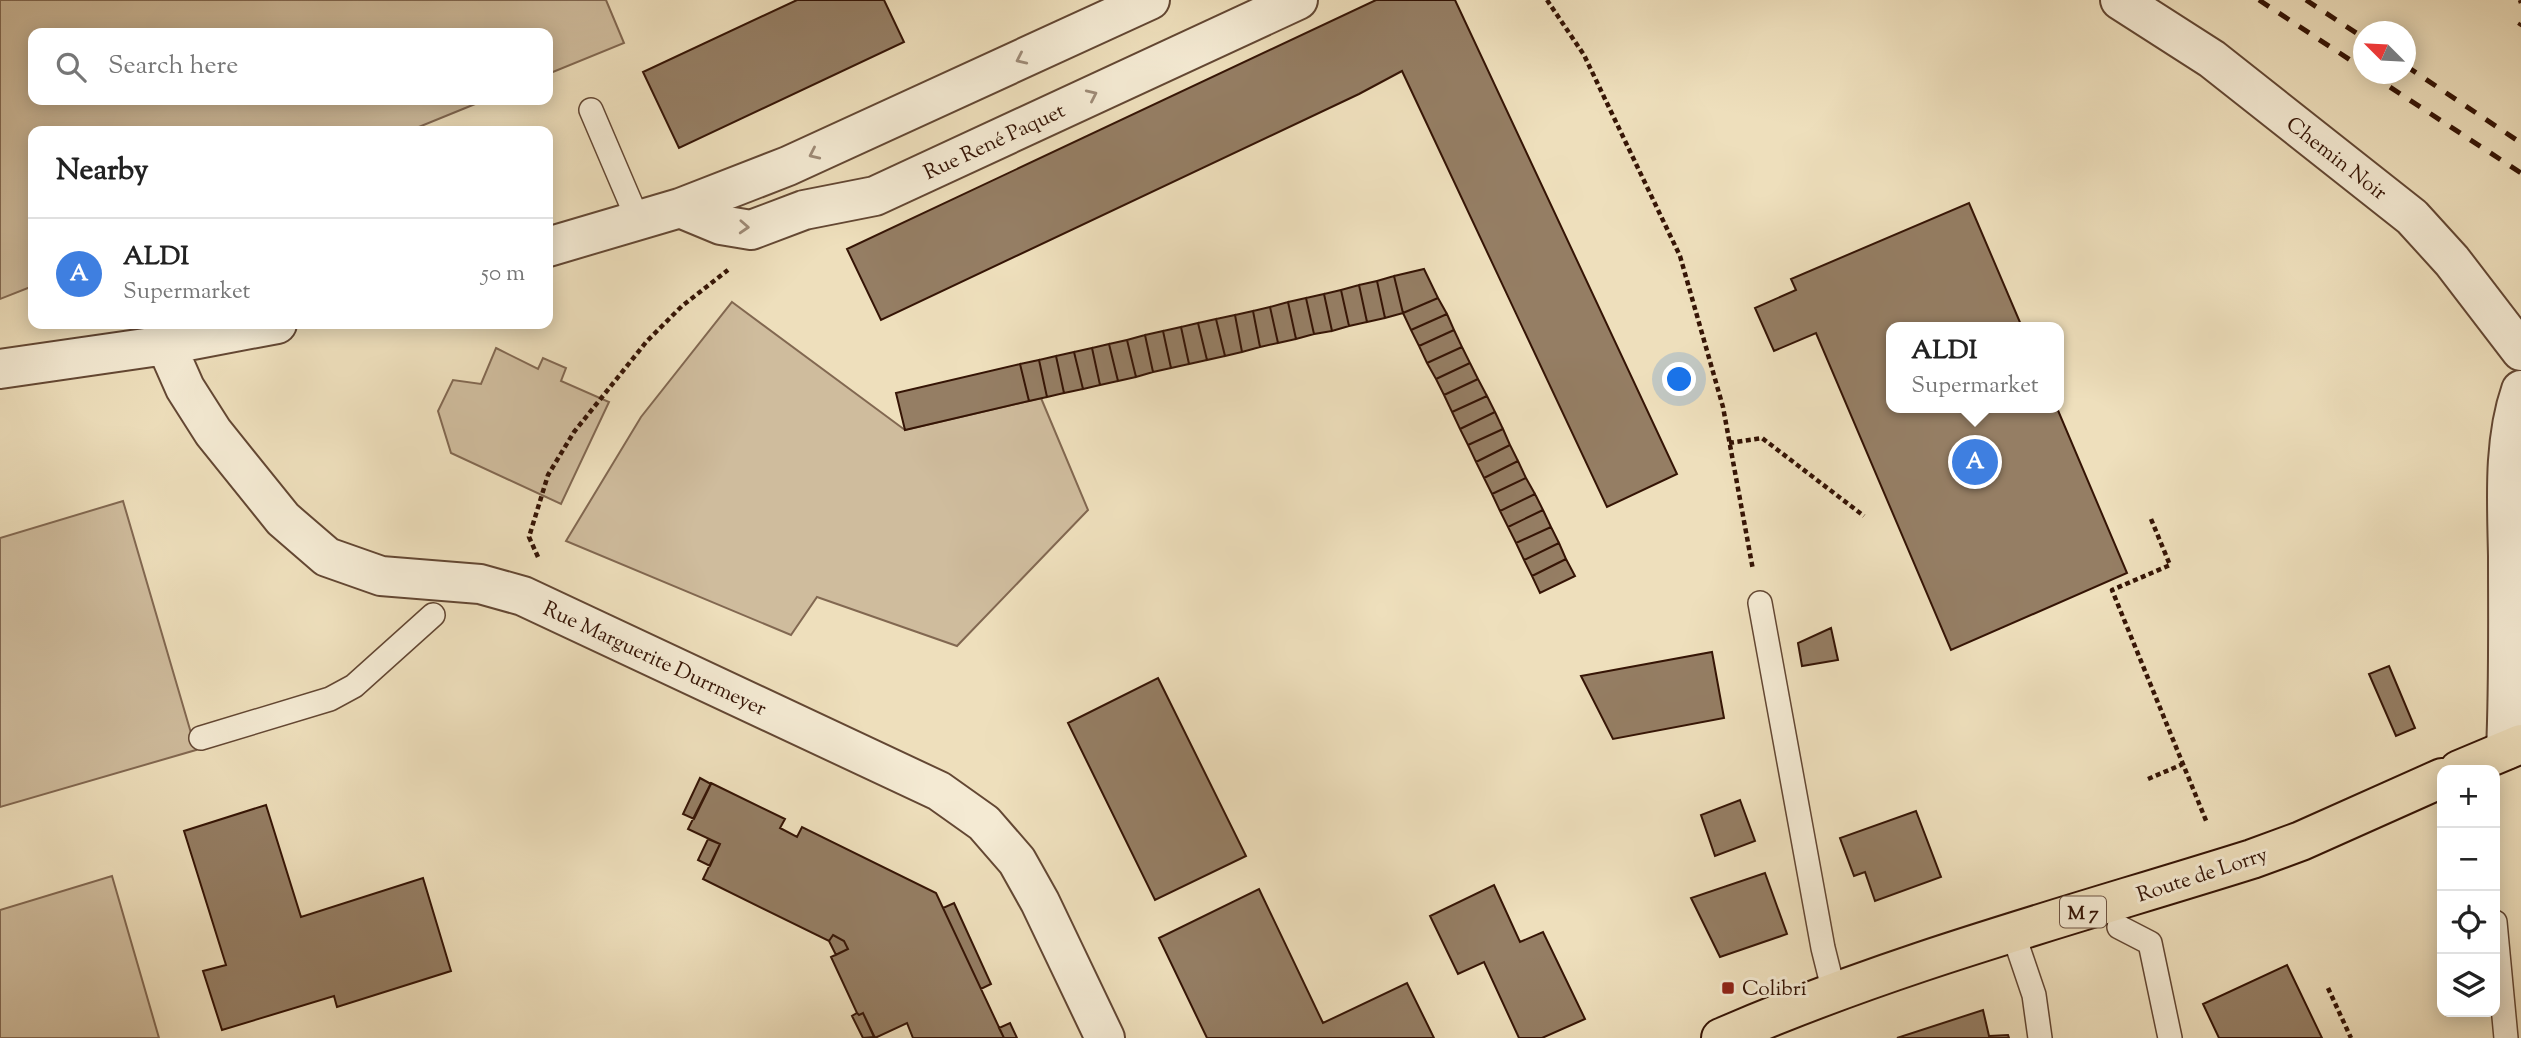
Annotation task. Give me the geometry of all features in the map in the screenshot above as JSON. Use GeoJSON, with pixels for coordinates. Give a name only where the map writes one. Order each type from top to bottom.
{"type":"FeatureCollection","features":[{"type":"Feature","properties":{"kind":"main road","name":"Route de Lorry"},"geometry":{"type":"LineString","coordinates":[[1721,1038],[1835,992],[2012,933],[2252,859],[2301,841],[2437,780]]}},
{"type":"Feature","properties":{"kind":"street"},"geometry":{"type":"LineString","coordinates":[[553,246],[680,208],[789,166],[1150,0]]}},
{"type":"Feature","properties":{"kind":"street","name":"Rue René Paquet"},"geometry":{"type":"LineString","coordinates":[[680,208],[721,225],[751,230],[804,210],[875,196],[1298,0]]}},
{"type":"Feature","properties":{"kind":"street","name":"Chemin Noir"},"geometry":{"type":"LineString","coordinates":[[2120,0],[2212,60],[2412,217],[2452,261],[2521,351]]}},
{"type":"Feature","properties":{"kind":"street"},"geometry":{"type":"LineString","coordinates":[[0,369],[166,345],[251,329]]}},
{"type":"Feature","properties":{"kind":"street","name":"Rue Marguerite Durrmeyer"},"geometry":{"type":"LineString","coordinates":[[166,345],[185,388],[220,442],[283,519],[327,557],[381,576],[480,584],[523,596],[939,791],[984,823],[1017,861],[1040,902],[1105,1038]]}},
{"type":"Feature","properties":{"kind":"street"},"geometry":{"type":"LineString","coordinates":[[2489,759],[2509,698],[2507,476],[2513,423],[2521,390]]}},
{"type":"Feature","properties":{"kind":"lane"},"geometry":{"type":"LineString","coordinates":[[591,110],[638,220]]}},
{"type":"Feature","properties":{"kind":"lane"},"geometry":{"type":"LineString","coordinates":[[1760,603],[1823,948],[1835,992]]}},
{"type":"Feature","properties":{"kind":"lane"},"geometry":{"type":"LineString","coordinates":[[201,738],[330,699],[354,686],[433,615]]}},
{"type":"Feature","properties":{"kind":"lane"},"geometry":{"type":"LineString","coordinates":[[2119,927],[2150,943],[2170,1038]]}},
{"type":"Feature","properties":{"kind":"lane"},"geometry":{"type":"LineString","coordinates":[[2012,933],[2034,995],[2040,1038]]}},
{"type":"Feature","properties":{"kind":"lane"},"geometry":{"type":"LineString","coordinates":[[2498,954],[2506,1038]]}},
{"type":"Feature","properties":{"kind":"path"},"geometry":{"type":"LineString","coordinates":[[1546,0],[1584,55],[1679,256],[1723,407],[1760,603]]}},
{"type":"Feature","properties":{"kind":"path"},"geometry":{"type":"LineString","coordinates":[[523,596],[540,561],[529,537],[548,475],[574,432],[648,341],[682,306],[734,266]]}},
{"type":"Feature","properties":{"kind":"path"},"geometry":{"type":"LineString","coordinates":[[1729,443],[1762,438],[1864,516]]}},
{"type":"Feature","properties":{"kind":"path"},"geometry":{"type":"LineString","coordinates":[[2151,519],[2170,565],[2112,590],[2207,823]]}},
{"type":"Feature","properties":{"kind":"path"},"geometry":{"type":"LineString","coordinates":[[2148,779],[2183,764]]}},
{"type":"Feature","properties":{"kind":"path"},"geometry":{"type":"LineString","coordinates":[[2328,988],[2351,1038]]}},
{"type":"Feature","properties":{"kind":"shaded area"},"geometry":{"type":"Polygon","coordinates":[[[0,0],[606,0],[624,43],[553,72],[553,28],[28,28],[28,105],[473,105],[421,126],[28,126],[28,288],[0,299],[0,0]]]}},
{"type":"Feature","properties":{"kind":"shaded area"},"geometry":{"type":"Polygon","coordinates":[[[732,302],[905,430],[1041,398],[1088,510],[957,646],[817,597],[791,635],[566,541],[641,417],[732,302]]]}},
{"type":"Feature","properties":{"kind":"shaded area"},"geometry":{"type":"Polygon","coordinates":[[[496,348],[538,369],[543,358],[566,368],[561,381],[609,402],[561,504],[451,453],[438,411],[453,380],[481,384],[496,348]]]}},
{"type":"Feature","properties":{"kind":"shaded area"},"geometry":{"type":"Polygon","coordinates":[[[123,501],[196,750],[0,807],[0,538],[123,501]]]}},
{"type":"Feature","properties":{"kind":"shaded area"},"geometry":{"type":"Polygon","coordinates":[[[112,876],[159,1038],[0,1038],[0,910],[112,876]]]}},
{"type":"Feature","properties":{"kind":"building"},"geometry":{"type":"Polygon","coordinates":[[[797,0],[884,0],[904,42],[679,148],[643,72],[797,0]]]}},
{"type":"Feature","properties":{"kind":"building"},"geometry":{"type":"Polygon","coordinates":[[[1376,0],[1455,0],[1677,474],[1607,507],[1402,71],[1359,94],[881,320],[847,249],[1376,0]]]}},
{"type":"Feature","properties":{"kind":"building"},"geometry":{"type":"Polygon","coordinates":[[[1969,203],[2020,322],[1886,322],[1886,413],[2059,413],[2127,573],[1951,650],[1816,333],[1774,351],[1755,308],[1796,290],[1791,279],[1969,203]]]}},
{"type":"Feature","properties":{"kind":"building"},"geometry":{"type":"Polygon","coordinates":[[[1424,269],[1438,298],[1403,313],[1394,276],[1424,269]]]}},
{"type":"Feature","properties":{"kind":"building"},"geometry":{"type":"Polygon","coordinates":[[[1394,276],[1403,313],[1385,318],[1377,281],[1394,276]]]}},
{"type":"Feature","properties":{"kind":"building"},"geometry":{"type":"Polygon","coordinates":[[[1377,281],[1385,318],[1367,322],[1359,285],[1377,281]]]}},
{"type":"Feature","properties":{"kind":"building"},"geometry":{"type":"Polygon","coordinates":[[[1359,285],[1367,322],[1349,326],[1341,290],[1359,285]]]}},
{"type":"Feature","properties":{"kind":"building"},"geometry":{"type":"Polygon","coordinates":[[[1341,290],[1349,326],[1332,331],[1324,294],[1341,290]]]}},
{"type":"Feature","properties":{"kind":"building"},"geometry":{"type":"Polygon","coordinates":[[[1324,294],[1332,331],[1314,334],[1306,298],[1324,294]]]}},
{"type":"Feature","properties":{"kind":"building"},"geometry":{"type":"Polygon","coordinates":[[[1306,298],[1314,334],[1296,339],[1288,302],[1306,298]]]}},
{"type":"Feature","properties":{"kind":"building"},"geometry":{"type":"Polygon","coordinates":[[[1438,298],[1447,314],[1411,330],[1403,313],[1438,298]]]}},
{"type":"Feature","properties":{"kind":"building"},"geometry":{"type":"Polygon","coordinates":[[[1288,302],[1296,339],[1278,343],[1270,307],[1288,302]]]}},
{"type":"Feature","properties":{"kind":"building"},"geometry":{"type":"Polygon","coordinates":[[[1270,307],[1278,343],[1260,347],[1253,311],[1270,307]]]}},
{"type":"Feature","properties":{"kind":"building"},"geometry":{"type":"Polygon","coordinates":[[[1253,311],[1260,347],[1242,352],[1235,315],[1253,311]]]}},
{"type":"Feature","properties":{"kind":"building"},"geometry":{"type":"Polygon","coordinates":[[[1447,314],[1454,330],[1419,346],[1411,330],[1447,314]]]}},
{"type":"Feature","properties":{"kind":"building"},"geometry":{"type":"Polygon","coordinates":[[[1235,315],[1242,352],[1225,356],[1216,319],[1235,315]]]}},
{"type":"Feature","properties":{"kind":"building"},"geometry":{"type":"Polygon","coordinates":[[[1216,319],[1225,356],[1207,360],[1198,323],[1216,319]]]}},
{"type":"Feature","properties":{"kind":"building"},"geometry":{"type":"Polygon","coordinates":[[[1198,323],[1207,360],[1189,364],[1181,327],[1198,323]]]}},
{"type":"Feature","properties":{"kind":"building"},"geometry":{"type":"Polygon","coordinates":[[[1181,327],[1189,364],[1171,368],[1163,331],[1181,327]]]}},
{"type":"Feature","properties":{"kind":"building"},"geometry":{"type":"Polygon","coordinates":[[[1454,330],[1462,347],[1427,363],[1419,346],[1454,330]]]}},
{"type":"Feature","properties":{"kind":"building"},"geometry":{"type":"Polygon","coordinates":[[[1163,331],[1171,368],[1153,372],[1145,335],[1163,331]]]}},
{"type":"Feature","properties":{"kind":"building"},"geometry":{"type":"Polygon","coordinates":[[[1145,335],[1153,372],[1136,377],[1127,340],[1145,335]]]}},
{"type":"Feature","properties":{"kind":"building"},"geometry":{"type":"Polygon","coordinates":[[[1127,340],[1136,377],[1118,381],[1109,344],[1127,340]]]}},
{"type":"Feature","properties":{"kind":"building"},"geometry":{"type":"Polygon","coordinates":[[[1109,344],[1118,381],[1100,385],[1092,348],[1109,344]]]}},
{"type":"Feature","properties":{"kind":"building"},"geometry":{"type":"Polygon","coordinates":[[[1462,347],[1470,363],[1436,379],[1427,363],[1462,347]]]}},
{"type":"Feature","properties":{"kind":"building"},"geometry":{"type":"Polygon","coordinates":[[[1092,348],[1100,385],[1083,389],[1074,352],[1092,348]]]}},
{"type":"Feature","properties":{"kind":"building"},"geometry":{"type":"Polygon","coordinates":[[[1074,352],[1083,389],[1064,393],[1056,356],[1074,352]]]}},
{"type":"Feature","properties":{"kind":"building"},"geometry":{"type":"Polygon","coordinates":[[[1056,356],[1064,393],[1047,397],[1039,360],[1056,356]]]}},
{"type":"Feature","properties":{"kind":"building"},"geometry":{"type":"Polygon","coordinates":[[[1039,360],[1047,397],[1029,401],[1020,364],[1039,360]]]}},
{"type":"Feature","properties":{"kind":"building"},"geometry":{"type":"Polygon","coordinates":[[[1470,363],[1478,379],[1444,395],[1436,379],[1470,363]]]}},
{"type":"Feature","properties":{"kind":"building"},"geometry":{"type":"Polygon","coordinates":[[[1020,364],[1029,401],[905,430],[896,393],[1020,364]]]}},
{"type":"Feature","properties":{"kind":"building"},"geometry":{"type":"Polygon","coordinates":[[[1478,379],[1487,396],[1452,412],[1444,395],[1478,379]]]}},
{"type":"Feature","properties":{"kind":"building"},"geometry":{"type":"Polygon","coordinates":[[[1487,396],[1495,412],[1460,429],[1452,412],[1487,396]]]}},
{"type":"Feature","properties":{"kind":"building"},"geometry":{"type":"Polygon","coordinates":[[[1495,412],[1503,429],[1468,445],[1460,429],[1495,412]]]}},
{"type":"Feature","properties":{"kind":"building"},"geometry":{"type":"Polygon","coordinates":[[[1503,429],[1510,445],[1476,462],[1468,445],[1503,429]]]}},
{"type":"Feature","properties":{"kind":"building"},"geometry":{"type":"Polygon","coordinates":[[[1510,445],[1518,461],[1484,478],[1476,462],[1510,445]]]}},
{"type":"Feature","properties":{"kind":"building"},"geometry":{"type":"Polygon","coordinates":[[[1518,461],[1526,478],[1492,494],[1484,478],[1518,461]]]}},
{"type":"Feature","properties":{"kind":"building"},"geometry":{"type":"Polygon","coordinates":[[[1526,478],[1535,494],[1500,511],[1492,494],[1526,478]]]}},
{"type":"Feature","properties":{"kind":"building"},"geometry":{"type":"Polygon","coordinates":[[[1535,494],[1543,510],[1508,527],[1500,511],[1535,494]]]}},
{"type":"Feature","properties":{"kind":"building"},"geometry":{"type":"Polygon","coordinates":[[[1543,510],[1551,527],[1516,543],[1508,527],[1543,510]]]}},
{"type":"Feature","properties":{"kind":"building"},"geometry":{"type":"Polygon","coordinates":[[[1551,527],[1559,543],[1524,560],[1516,543],[1551,527]]]}},
{"type":"Feature","properties":{"kind":"building"},"geometry":{"type":"Polygon","coordinates":[[[1559,543],[1566,559],[1532,576],[1524,560],[1559,543]]]}},
{"type":"Feature","properties":{"kind":"building"},"geometry":{"type":"Polygon","coordinates":[[[1566,559],[1575,576],[1540,593],[1532,576],[1566,559]]]}},
{"type":"Feature","properties":{"kind":"building"},"geometry":{"type":"Polygon","coordinates":[[[1831,628],[1838,660],[1802,666],[1798,643],[1831,628]]]}},
{"type":"Feature","properties":{"kind":"building"},"geometry":{"type":"Polygon","coordinates":[[[1712,652],[1724,718],[1613,739],[1581,676],[1712,652]]]}},
{"type":"Feature","properties":{"kind":"building"},"geometry":{"type":"Polygon","coordinates":[[[2389,666],[2415,728],[2396,736],[2369,674],[2389,666]]]}},
{"type":"Feature","properties":{"kind":"building"},"geometry":{"type":"Polygon","coordinates":[[[1158,678],[1246,856],[1155,900],[1068,723],[1158,678]]]}},
{"type":"Feature","properties":{"kind":"building"},"geometry":{"type":"Polygon","coordinates":[[[700,778],[711,784],[694,819],[683,814],[700,778]]]}},
{"type":"Feature","properties":{"kind":"building"},"geometry":{"type":"Polygon","coordinates":[[[711,783],[785,819],[780,828],[797,837],[802,827],[936,893],[1004,1038],[913,1038],[907,1023],[875,1038],[863,1013],[857,1013],[831,957],[848,949],[844,941],[833,935],[829,941],[703,879],[720,844],[688,829],[711,783]]]}},
{"type":"Feature","properties":{"kind":"building"},"geometry":{"type":"Polygon","coordinates":[[[1740,800],[1755,841],[1715,856],[1701,815],[1740,800]]]}},
{"type":"Feature","properties":{"kind":"building"},"geometry":{"type":"Polygon","coordinates":[[[266,805],[301,917],[423,878],[451,971],[337,1007],[334,996],[222,1030],[203,971],[226,965],[184,831],[266,805]]]}},
{"type":"Feature","properties":{"kind":"building"},"geometry":{"type":"Polygon","coordinates":[[[1916,811],[1941,877],[1875,901],[1865,872],[1854,876],[1840,838],[1916,811]]]}},
{"type":"Feature","properties":{"kind":"building"},"geometry":{"type":"Polygon","coordinates":[[[708,839],[720,844],[710,866],[698,860],[708,839]]]}},
{"type":"Feature","properties":{"kind":"building"},"geometry":{"type":"Polygon","coordinates":[[[1765,873],[1787,934],[1720,957],[1691,898],[1765,873]]]}},
{"type":"Feature","properties":{"kind":"building"},"geometry":{"type":"Polygon","coordinates":[[[1494,885],[1520,942],[1543,932],[1585,1019],[1542,1038],[1519,1038],[1484,962],[1458,974],[1430,916],[1494,885]]]}},
{"type":"Feature","properties":{"kind":"building"},"geometry":{"type":"Polygon","coordinates":[[[1259,889],[1323,1023],[1407,983],[1434,1038],[1207,1038],[1159,938],[1259,889]]]}},
{"type":"Feature","properties":{"kind":"building"},"geometry":{"type":"Polygon","coordinates":[[[954,903],[991,984],[981,989],[943,908],[954,903]]]}},
{"type":"Feature","properties":{"kind":"building"},"geometry":{"type":"Polygon","coordinates":[[[833,935],[844,941],[848,949],[836,955],[829,941],[833,935]]]}},
{"type":"Feature","properties":{"kind":"building"},"geometry":{"type":"Polygon","coordinates":[[[2287,965],[2322,1038],[2219,1038],[2203,1004],[2287,965]]]}},
{"type":"Feature","properties":{"kind":"building"},"geometry":{"type":"Polygon","coordinates":[[[1983,1010],[1989,1036],[2008,1035],[2009,1038],[1897,1038],[1983,1010]]]}},
{"type":"Feature","properties":{"kind":"building"},"geometry":{"type":"Polygon","coordinates":[[[863,1013],[874,1037],[863,1038],[852,1016],[863,1013]]]}},
{"type":"Feature","properties":{"kind":"building"},"geometry":{"type":"Polygon","coordinates":[[[1010,1023],[1017,1038],[1004,1038],[999,1028],[1010,1023]]]}},
{"type":"Feature","properties":{"kind":"railway"},"geometry":{"type":"LineString","coordinates":[[2259,0],[2353,62]]}},
{"type":"Feature","properties":{"kind":"railway"},"geometry":{"type":"LineString","coordinates":[[2306,0],[2353,31]]}},
{"type":"Feature","properties":{"kind":"railway"},"geometry":{"type":"LineString","coordinates":[[2416,73],[2521,143]]}},
{"type":"Feature","properties":{"kind":"railway"},"geometry":{"type":"LineString","coordinates":[[2385,84],[2521,173]]}},
{"type":"Feature","properties":{"kind":"place","name":"ALDI"},"geometry":{"type":"Point","coordinates":[1975,462]}},
{"type":"Feature","properties":{"kind":"place","name":"Colibri"},"geometry":{"type":"Point","coordinates":[1728,988]}}]}
